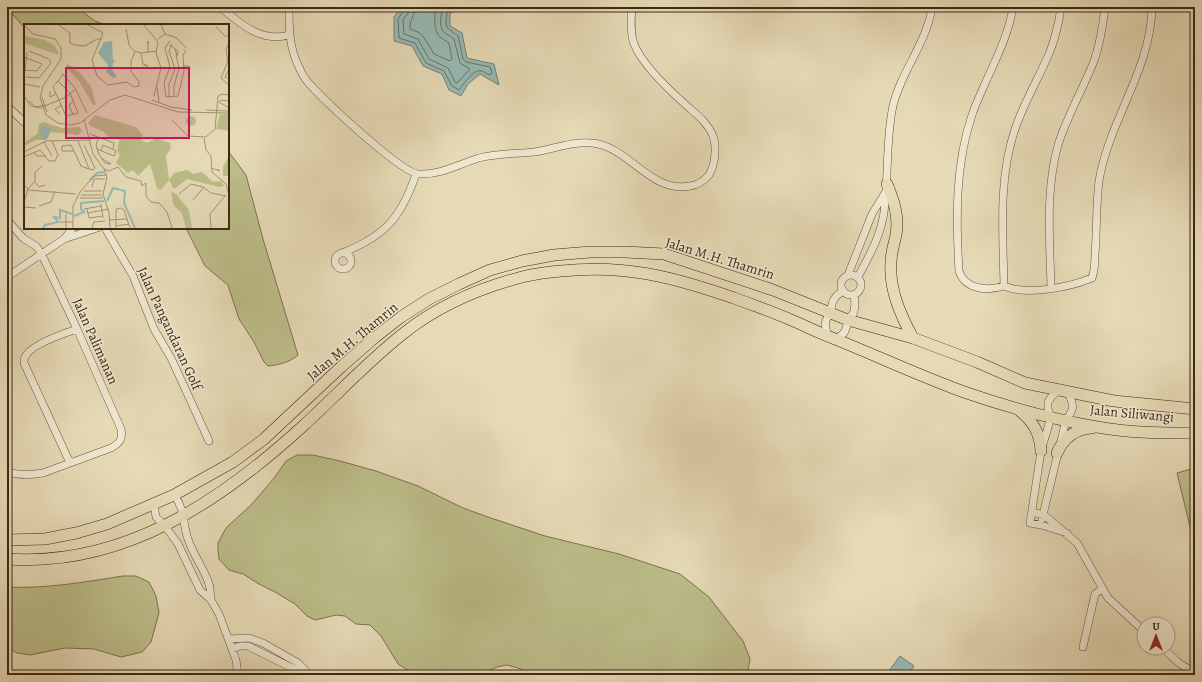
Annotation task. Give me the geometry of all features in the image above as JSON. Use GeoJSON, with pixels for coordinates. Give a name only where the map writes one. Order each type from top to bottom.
{"type":"FeatureCollection","features":[{"type":"Feature","properties":{"kind":"main road"},"geometry":{"type":"LineString","coordinates":[[886,188],[896,208],[897,220],[891,263],[894,295],[900,313],[913,338]]}},
{"type":"Feature","properties":{"kind":"main road","name":"Jalan M.H. Thamrin"},"geometry":{"type":"LineString","coordinates":[[7,540],[45,539],[76,533],[107,524],[154,505],[174,495],[233,462],[264,439],[341,367],[401,317],[430,299],[490,270],[522,261],[554,255],[590,252],[664,254],[773,290],[848,320],[913,338],[1025,382],[1064,391]]}},
{"type":"Feature","properties":{"kind":"main road","name":"Jalan M.H. Thamrin"},"geometry":{"type":"LineString","coordinates":[[7,559],[65,557],[91,552],[114,546],[165,526],[221,492],[260,464],[405,332],[428,316],[458,300],[490,287],[524,276],[580,269],[616,269],[650,273],[693,284],[787,318],[963,391],[1009,407],[1051,417]]}},
{"type":"Feature","properties":{"kind":"main road","name":"Jalan Siliwangi"},"geometry":{"type":"LineString","coordinates":[[1064,391],[1114,401],[1195,409]]}},
{"type":"Feature","properties":{"kind":"main road"},"geometry":{"type":"LineString","coordinates":[[1009,407],[1020,411],[1036,428],[1040,439],[1041,451]]}},
{"type":"Feature","properties":{"kind":"main road"},"geometry":{"type":"LineString","coordinates":[[1051,417],[1066,420]]}},
{"type":"Feature","properties":{"kind":"main road","name":"Jalan Siliwangi"},"geometry":{"type":"LineString","coordinates":[[1066,420],[1098,427],[1163,433],[1195,433]]}},
{"type":"Feature","properties":{"kind":"main road"},"geometry":{"type":"LineString","coordinates":[[1058,453],[1060,446],[1070,434],[1084,428],[1098,427]]}},
{"type":"Feature","properties":{"kind":"street"},"geometry":{"type":"LineString","coordinates":[[220,7],[243,26],[258,34],[269,37],[282,37],[289,35]]}},
{"type":"Feature","properties":{"kind":"street"},"geometry":{"type":"LineString","coordinates":[[289,7],[289,35],[297,63],[307,80],[330,105],[382,151],[399,164],[416,174],[440,172],[479,158],[533,152],[564,145],[592,142],[603,144],[614,149],[633,164],[666,185],[688,187],[700,184],[709,175],[713,163],[715,148],[713,136],[706,124],[660,79],[639,53],[634,43],[632,32],[632,7]]}},
{"type":"Feature","properties":{"kind":"street"},"geometry":{"type":"LineString","coordinates":[[858,277],[871,253],[883,220],[890,123],[893,105],[900,85],[925,34],[932,7]]}},
{"type":"Feature","properties":{"kind":"street"},"geometry":{"type":"LineString","coordinates":[[1013,7],[1011,20],[1003,44],[980,94],[962,150],[958,193],[957,240],[959,271],[963,280],[974,287],[985,289],[995,289],[1004,286],[1012,289],[1023,290],[1051,288],[1078,284],[1092,278],[1094,272],[1098,194],[1103,162],[1109,141],[1134,86],[1146,50],[1152,7]]}},
{"type":"Feature","properties":{"kind":"street"},"geometry":{"type":"LineString","coordinates":[[1004,286],[1002,196],[1007,161],[1015,128],[1029,94],[1049,53],[1059,22],[1061,7]]}},
{"type":"Feature","properties":{"kind":"street"},"geometry":{"type":"LineString","coordinates":[[1051,288],[1049,204],[1052,174],[1059,143],[1068,117],[1094,60],[1103,26],[1105,7]]}},
{"type":"Feature","properties":{"kind":"street"},"geometry":{"type":"LineString","coordinates":[[7,106],[24,122]]}},
{"type":"Feature","properties":{"kind":"street"},"geometry":{"type":"LineString","coordinates":[[342,253],[372,239],[389,225],[399,213],[406,200],[416,174]]}},
{"type":"Feature","properties":{"kind":"street"},"geometry":{"type":"LineString","coordinates":[[848,275],[855,275],[861,282],[859,291],[854,295],[846,294],[843,291],[841,288],[841,282],[848,275],[872,214],[886,188]]}},
{"type":"Feature","properties":{"kind":"street"},"geometry":{"type":"LineString","coordinates":[[7,220],[23,238],[37,247],[42,255]]}},
{"type":"Feature","properties":{"kind":"street"},"geometry":{"type":"LineString","coordinates":[[7,278],[64,239],[73,229]]}},
{"type":"Feature","properties":{"kind":"street"},"geometry":{"type":"LineString","coordinates":[[64,239],[94,229]]}},
{"type":"Feature","properties":{"kind":"street","name":"Jalan Pangandaran Golf"},"geometry":{"type":"LineString","coordinates":[[106,229],[133,276],[154,329],[172,360],[209,440]]}},
{"type":"Feature","properties":{"kind":"street"},"geometry":{"type":"LineString","coordinates":[[859,248],[871,253]]}},
{"type":"Feature","properties":{"kind":"street","name":"Jalan Palimanan"},"geometry":{"type":"LineString","coordinates":[[42,255],[77,329],[121,429],[122,439],[118,444],[70,463]]}},
{"type":"Feature","properties":{"kind":"street"},"geometry":{"type":"LineString","coordinates":[[843,291],[832,301],[831,314],[825,321],[832,337],[844,333],[847,329],[848,320],[855,308],[854,295]]}},
{"type":"Feature","properties":{"kind":"street"},"geometry":{"type":"LineString","coordinates":[[7,471],[12,474],[32,475],[43,473],[70,463],[24,363],[24,357],[28,352],[45,342],[77,329]]}},
{"type":"Feature","properties":{"kind":"street"},"geometry":{"type":"LineString","coordinates":[[1041,525],[1066,420],[1073,410],[1073,404],[1064,391],[1052,396],[1048,402],[1048,409],[1051,417],[1041,451],[1033,513],[1030,523],[1067,533]]}},
{"type":"Feature","properties":{"kind":"street"},"geometry":{"type":"LineString","coordinates":[[174,495],[181,505],[188,539],[209,585],[211,600]]}},
{"type":"Feature","properties":{"kind":"street"},"geometry":{"type":"LineString","coordinates":[[154,505],[156,517],[165,526],[178,544],[200,590],[211,600],[219,614],[236,660],[238,675]]}},
{"type":"Feature","properties":{"kind":"street"},"geometry":{"type":"LineString","coordinates":[[1033,513],[1043,514],[1077,543],[1108,598],[1136,624]]}},
{"type":"Feature","properties":{"kind":"street"},"geometry":{"type":"LineString","coordinates":[[1083,647],[1095,594],[1102,588]]}},
{"type":"Feature","properties":{"kind":"street"},"geometry":{"type":"LineString","coordinates":[[229,639],[249,638],[263,642],[298,663],[309,674]]}},
{"type":"Feature","properties":{"kind":"street"},"geometry":{"type":"LineString","coordinates":[[232,649],[240,646],[248,646],[294,669],[309,674]]}},
{"type":"Feature","properties":{"kind":"street"},"geometry":{"type":"LineString","coordinates":[[268,656],[273,649]]}},
{"type":"Feature","properties":{"kind":"street"},"geometry":{"type":"LineString","coordinates":[[1172,656],[1195,671]]}},
{"type":"Feature","properties":{"kind":"green space"},"geometry":{"type":"Polygon","coordinates":[[[8,7],[76,7],[95,21],[103,24],[24,24],[24,27],[8,7]]]}},
{"type":"Feature","properties":{"kind":"green space"},"geometry":{"type":"Polygon","coordinates":[[[229,152],[246,175],[263,239],[298,355],[291,360],[268,366],[264,362],[254,342],[239,319],[228,285],[205,266],[186,229],[229,229],[229,152]]]}},
{"type":"Feature","properties":{"kind":"green space"},"geometry":{"type":"Polygon","coordinates":[[[297,455],[313,455],[376,471],[418,486],[463,508],[488,517],[545,536],[619,554],[680,574],[709,597],[743,641],[750,659],[747,675],[526,675],[521,669],[507,665],[497,667],[480,675],[422,675],[411,672],[398,664],[381,636],[370,625],[356,624],[345,616],[336,615],[315,620],[307,616],[295,604],[275,592],[243,574],[229,570],[219,559],[218,543],[226,528],[252,504],[275,477],[286,461],[297,455]]]}},
{"type":"Feature","properties":{"kind":"green space"},"geometry":{"type":"Polygon","coordinates":[[[1195,468],[1195,547],[1177,473],[1195,468]]]}},
{"type":"Feature","properties":{"kind":"green space"},"geometry":{"type":"Polygon","coordinates":[[[123,576],[136,576],[149,582],[156,596],[159,613],[151,642],[142,652],[121,657],[94,649],[65,648],[30,655],[17,653],[7,647],[7,587],[50,586],[123,576]]]}},
{"type":"Feature","properties":{"kind":"water"},"geometry":{"type":"Polygon","coordinates":[[[401,7],[459,7],[450,14],[450,26],[462,33],[467,58],[494,64],[499,85],[480,74],[468,84],[461,96],[449,90],[442,74],[423,66],[412,46],[394,41],[394,17],[401,7]]]}},
{"type":"Feature","properties":{"kind":"water"},"geometry":{"type":"Polygon","coordinates":[[[900,656],[914,666],[908,675],[886,675],[900,656]]]}}]}
